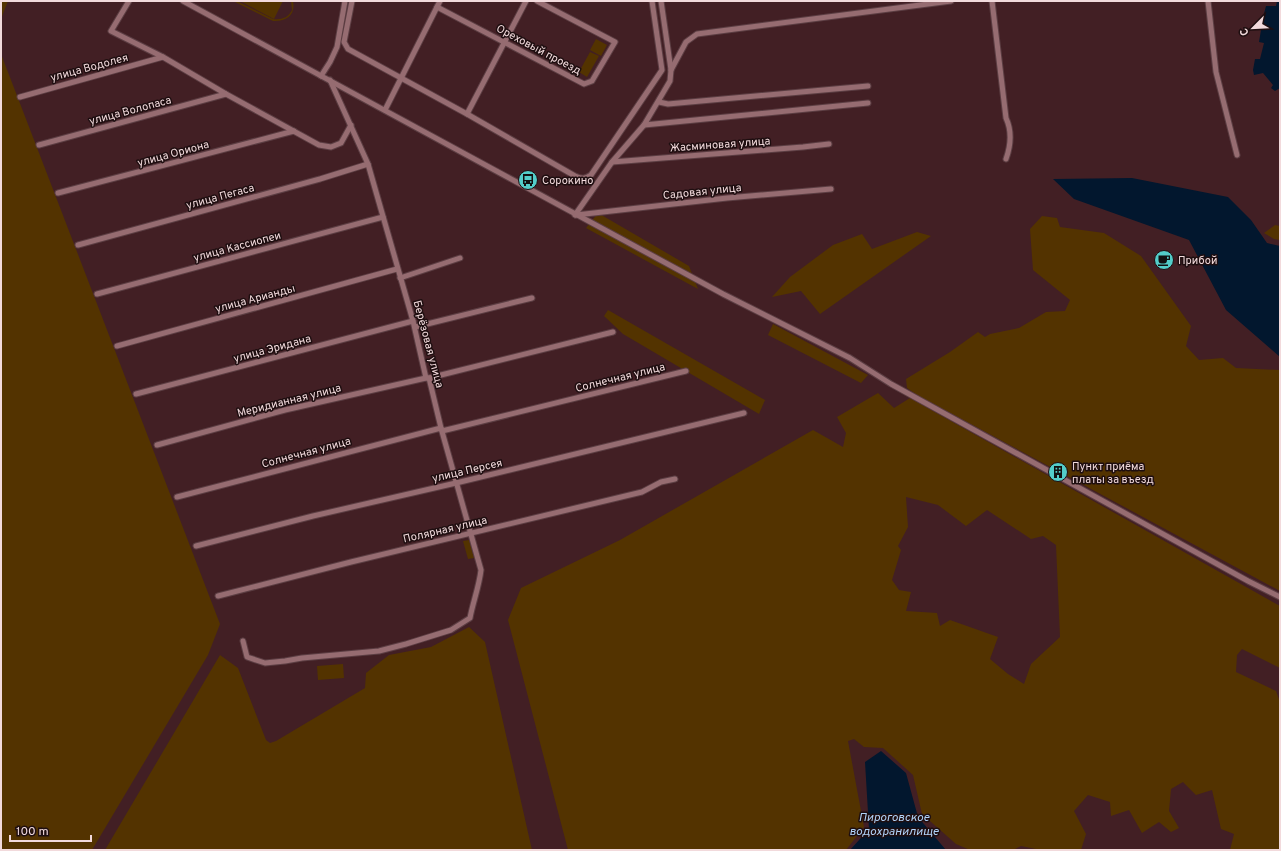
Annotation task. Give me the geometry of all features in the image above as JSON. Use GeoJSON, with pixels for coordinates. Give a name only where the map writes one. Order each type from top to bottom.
{"type":"FeatureCollection","features":[{"type":"Feature","properties":{"kind":"street"},"geometry":{"type":"LineString","coordinates":[[129,1],[111,31],[163,57],[226,94],[319,145],[331,147],[341,143],[350,125]]}},
{"type":"Feature","properties":{"kind":"street"},"geometry":{"type":"LineString","coordinates":[[182,1],[330,80],[575,215],[723,294],[850,358],[891,384],[1248,581],[1280,597]]}},
{"type":"Feature","properties":{"kind":"street"},"geometry":{"type":"LineString","coordinates":[[321,76],[330,62],[336,47],[346,1]]}},
{"type":"Feature","properties":{"kind":"street"},"geometry":{"type":"LineString","coordinates":[[352,1],[344,42],[348,49],[468,114],[575,176],[582,178],[586,178],[591,175],[662,70],[652,1]]}},
{"type":"Feature","properties":{"kind":"street"},"geometry":{"type":"LineString","coordinates":[[385,110],[440,1]]}},
{"type":"Feature","properties":{"kind":"street"},"geometry":{"type":"LineString","coordinates":[[468,114],[526,1]]}},
{"type":"Feature","properties":{"kind":"street","name":"Ореховый проезд"},"geometry":{"type":"LineString","coordinates":[[437,7],[584,84],[592,81],[615,42],[537,1]]}},
{"type":"Feature","properties":{"kind":"street"},"geometry":{"type":"LineString","coordinates":[[575,215],[612,162],[644,125],[659,102],[670,81],[671,70],[661,1]]}},
{"type":"Feature","properties":{"kind":"street"},"geometry":{"type":"LineString","coordinates":[[671,70],[686,42],[697,34],[951,1]]}},
{"type":"Feature","properties":{"kind":"street"},"geometry":{"type":"LineString","coordinates":[[992,1],[1006,118],[1011,142],[1006,158]]}},
{"type":"Feature","properties":{"kind":"street"},"geometry":{"type":"LineString","coordinates":[[1208,1],[1216,72],[1237,155]]}},
{"type":"Feature","properties":{"kind":"street","name":"улица Водолея"},"geometry":{"type":"LineString","coordinates":[[20,97],[163,57]]}},
{"type":"Feature","properties":{"kind":"street","name":"Берёзовая улица"},"geometry":{"type":"LineString","coordinates":[[243,641],[247,657],[265,663],[302,658],[379,652],[406,644],[450,630],[470,618],[481,570],[427,378],[414,324],[368,164],[330,80]]}},
{"type":"Feature","properties":{"kind":"street"},"geometry":{"type":"LineString","coordinates":[[659,102],[668,104],[868,86]]}},
{"type":"Feature","properties":{"kind":"street","name":"улица Волопаса"},"geometry":{"type":"LineString","coordinates":[[39,144],[226,94]]}},
{"type":"Feature","properties":{"kind":"street"},"geometry":{"type":"LineString","coordinates":[[644,125],[868,103]]}},
{"type":"Feature","properties":{"kind":"street","name":"улица Ориона"},"geometry":{"type":"LineString","coordinates":[[58,193],[294,131]]}},
{"type":"Feature","properties":{"kind":"street","name":"Жасминовая улица"},"geometry":{"type":"LineString","coordinates":[[612,162],[829,144]]}},
{"type":"Feature","properties":{"kind":"street","name":"улица Пегаса"},"geometry":{"type":"LineString","coordinates":[[78,245],[320,179],[368,164]]}},
{"type":"Feature","properties":{"kind":"street","name":"Садовая улица"},"geometry":{"type":"LineString","coordinates":[[575,215],[726,198],[831,189]]}},
{"type":"Feature","properties":{"kind":"street","name":"улица Кассиопеи"},"geometry":{"type":"LineString","coordinates":[[97,294],[383,217]]}},
{"type":"Feature","properties":{"kind":"street"},"geometry":{"type":"LineString","coordinates":[[400,278],[460,258]]}},
{"type":"Feature","properties":{"kind":"street","name":"улица Арианды"},"geometry":{"type":"LineString","coordinates":[[117,346],[397,269]]}},
{"type":"Feature","properties":{"kind":"street","name":"улица Эридана"},"geometry":{"type":"LineString","coordinates":[[136,394],[414,324],[532,298]]}},
{"type":"Feature","properties":{"kind":"street","name":"Меридианная улица"},"geometry":{"type":"LineString","coordinates":[[157,445],[285,410],[427,378],[613,332]]}},
{"type":"Feature","properties":{"kind":"street","name":"Солнечная улица"},"geometry":{"type":"LineString","coordinates":[[177,497],[442,430],[686,371]]}},
{"type":"Feature","properties":{"kind":"street","name":"улица Персея"},"geometry":{"type":"LineString","coordinates":[[196,546],[313,516],[744,413]]}},
{"type":"Feature","properties":{"kind":"street","name":"Полярная улица"},"geometry":{"type":"LineString","coordinates":[[218,596],[350,562],[642,492],[661,482],[674,479]]}},
{"type":"Feature","properties":{"kind":"shaded area"},"geometry":{"type":"Polygon","coordinates":[[[1,1],[8,1],[1,19],[1,1]]]}},
{"type":"Feature","properties":{"kind":"shaded area"},"geometry":{"type":"Polygon","coordinates":[[[233,1],[237,1],[273,19],[281,19],[288,15],[292,10],[291,1],[293,1],[294,6],[289,17],[278,21],[273,21],[233,1]]]}},
{"type":"Feature","properties":{"kind":"shaded area"},"geometry":{"type":"Polygon","coordinates":[[[240,1],[283,1],[274,19],[240,1]]]}},
{"type":"Feature","properties":{"kind":"shaded area"},"geometry":{"type":"Polygon","coordinates":[[[596,39],[607,45],[601,56],[590,50],[596,39]]]}},
{"type":"Feature","properties":{"kind":"shaded area"},"geometry":{"type":"Polygon","coordinates":[[[590,52],[599,56],[587,77],[579,72],[590,52]]]}},
{"type":"Feature","properties":{"kind":"shaded area"},"geometry":{"type":"Polygon","coordinates":[[[1,54],[220,624],[208,655],[92,850],[1,850],[1,54]]]}},
{"type":"Feature","properties":{"kind":"shaded area"},"geometry":{"type":"Polygon","coordinates":[[[598,213],[689,266],[698,289],[586,228],[598,213]]]}},
{"type":"Feature","properties":{"kind":"shaded area"},"geometry":{"type":"Polygon","coordinates":[[[1042,216],[1057,218],[1060,227],[1104,233],[1141,256],[1191,326],[1186,346],[1199,360],[1223,358],[1236,368],[1280,370],[1280,591],[917,395],[907,388],[906,379],[950,352],[978,332],[985,337],[990,334],[1019,328],[1046,312],[1065,311],[1070,300],[1033,270],[1030,229],[1042,216]]]}},
{"type":"Feature","properties":{"kind":"shaded area"},"geometry":{"type":"Polygon","coordinates":[[[1275,225],[1280,226],[1280,240],[1274,239],[1264,233],[1275,225]]]}},
{"type":"Feature","properties":{"kind":"shaded area"},"geometry":{"type":"Polygon","coordinates":[[[917,232],[931,236],[820,314],[801,291],[772,297],[790,277],[833,245],[862,234],[872,249],[917,232]]]}},
{"type":"Feature","properties":{"kind":"shaded area"},"geometry":{"type":"Polygon","coordinates":[[[608,310],[765,400],[759,414],[623,334],[604,316],[608,310]]]}},
{"type":"Feature","properties":{"kind":"shaded area"},"geometry":{"type":"Polygon","coordinates":[[[773,324],[868,375],[861,383],[768,335],[773,324]]]}},
{"type":"Feature","properties":{"kind":"shaded area"},"geometry":{"type":"Polygon","coordinates":[[[878,393],[894,408],[910,398],[1280,606],[1280,668],[1242,649],[1237,655],[1236,672],[1276,691],[1280,702],[1280,850],[1230,850],[1234,834],[1221,829],[1212,790],[1196,795],[1183,782],[1171,789],[1169,811],[1179,828],[1171,832],[1159,822],[1142,833],[1129,810],[1111,816],[1110,802],[1088,795],[1074,811],[1086,834],[1081,850],[1041,850],[1021,846],[1013,850],[970,850],[956,844],[922,814],[913,775],[883,748],[864,747],[854,739],[848,741],[864,827],[846,850],[568,850],[508,620],[521,588],[620,540],[813,430],[843,447],[846,433],[837,417],[878,393]],[[906,497],[908,527],[898,546],[901,550],[892,580],[899,590],[911,592],[906,611],[937,613],[940,626],[950,620],[998,637],[990,659],[1008,674],[1024,684],[1031,664],[1060,637],[1056,545],[1043,536],[1031,539],[987,510],[966,526],[938,505],[906,497]]]}},
{"type":"Feature","properties":{"kind":"shaded area"},"geometry":{"type":"Polygon","coordinates":[[[469,540],[474,558],[468,559],[463,541],[469,540]]]}},
{"type":"Feature","properties":{"kind":"shaded area"},"geometry":{"type":"Polygon","coordinates":[[[469,627],[485,642],[532,850],[105,850],[220,655],[238,668],[266,740],[270,743],[276,741],[365,688],[366,673],[389,655],[431,647],[469,627]]]}},
{"type":"Feature","properties":{"kind":"shaded area"},"geometry":{"type":"Polygon","coordinates":[[[343,664],[344,678],[318,680],[317,666],[343,664]]]}},
{"type":"Feature","properties":{"kind":"water"},"geometry":{"type":"Polygon","coordinates":[[[1277,1],[1280,1],[1280,88],[1275,91],[1271,88],[1273,85],[1263,73],[1254,75],[1253,70],[1255,59],[1260,59],[1264,43],[1259,42],[1261,30],[1265,30],[1265,26],[1261,25],[1266,6],[1276,6],[1277,1]]]}},
{"type":"Feature","properties":{"kind":"water"},"geometry":{"type":"Polygon","coordinates":[[[1132,178],[1228,197],[1251,220],[1267,243],[1280,246],[1280,357],[1226,310],[1189,240],[1074,199],[1053,179],[1132,178]]]}},
{"type":"Feature","properties":{"kind":"water","name":"Пироговское водохранилище"},"geometry":{"type":"Polygon","coordinates":[[[881,751],[906,773],[918,817],[946,850],[850,850],[869,829],[865,762],[881,751]]]}},
{"type":"Feature","properties":{"kind":"place","name":"Сорокино"},"geometry":{"type":"Point","coordinates":[528,180]}},
{"type":"Feature","properties":{"kind":"place","name":"Прибой"},"geometry":{"type":"Point","coordinates":[1164,260]}},
{"type":"Feature","properties":{"kind":"place","name":"Пункт приёма платы за въезд"},"geometry":{"type":"Point","coordinates":[1058,472]}}]}
